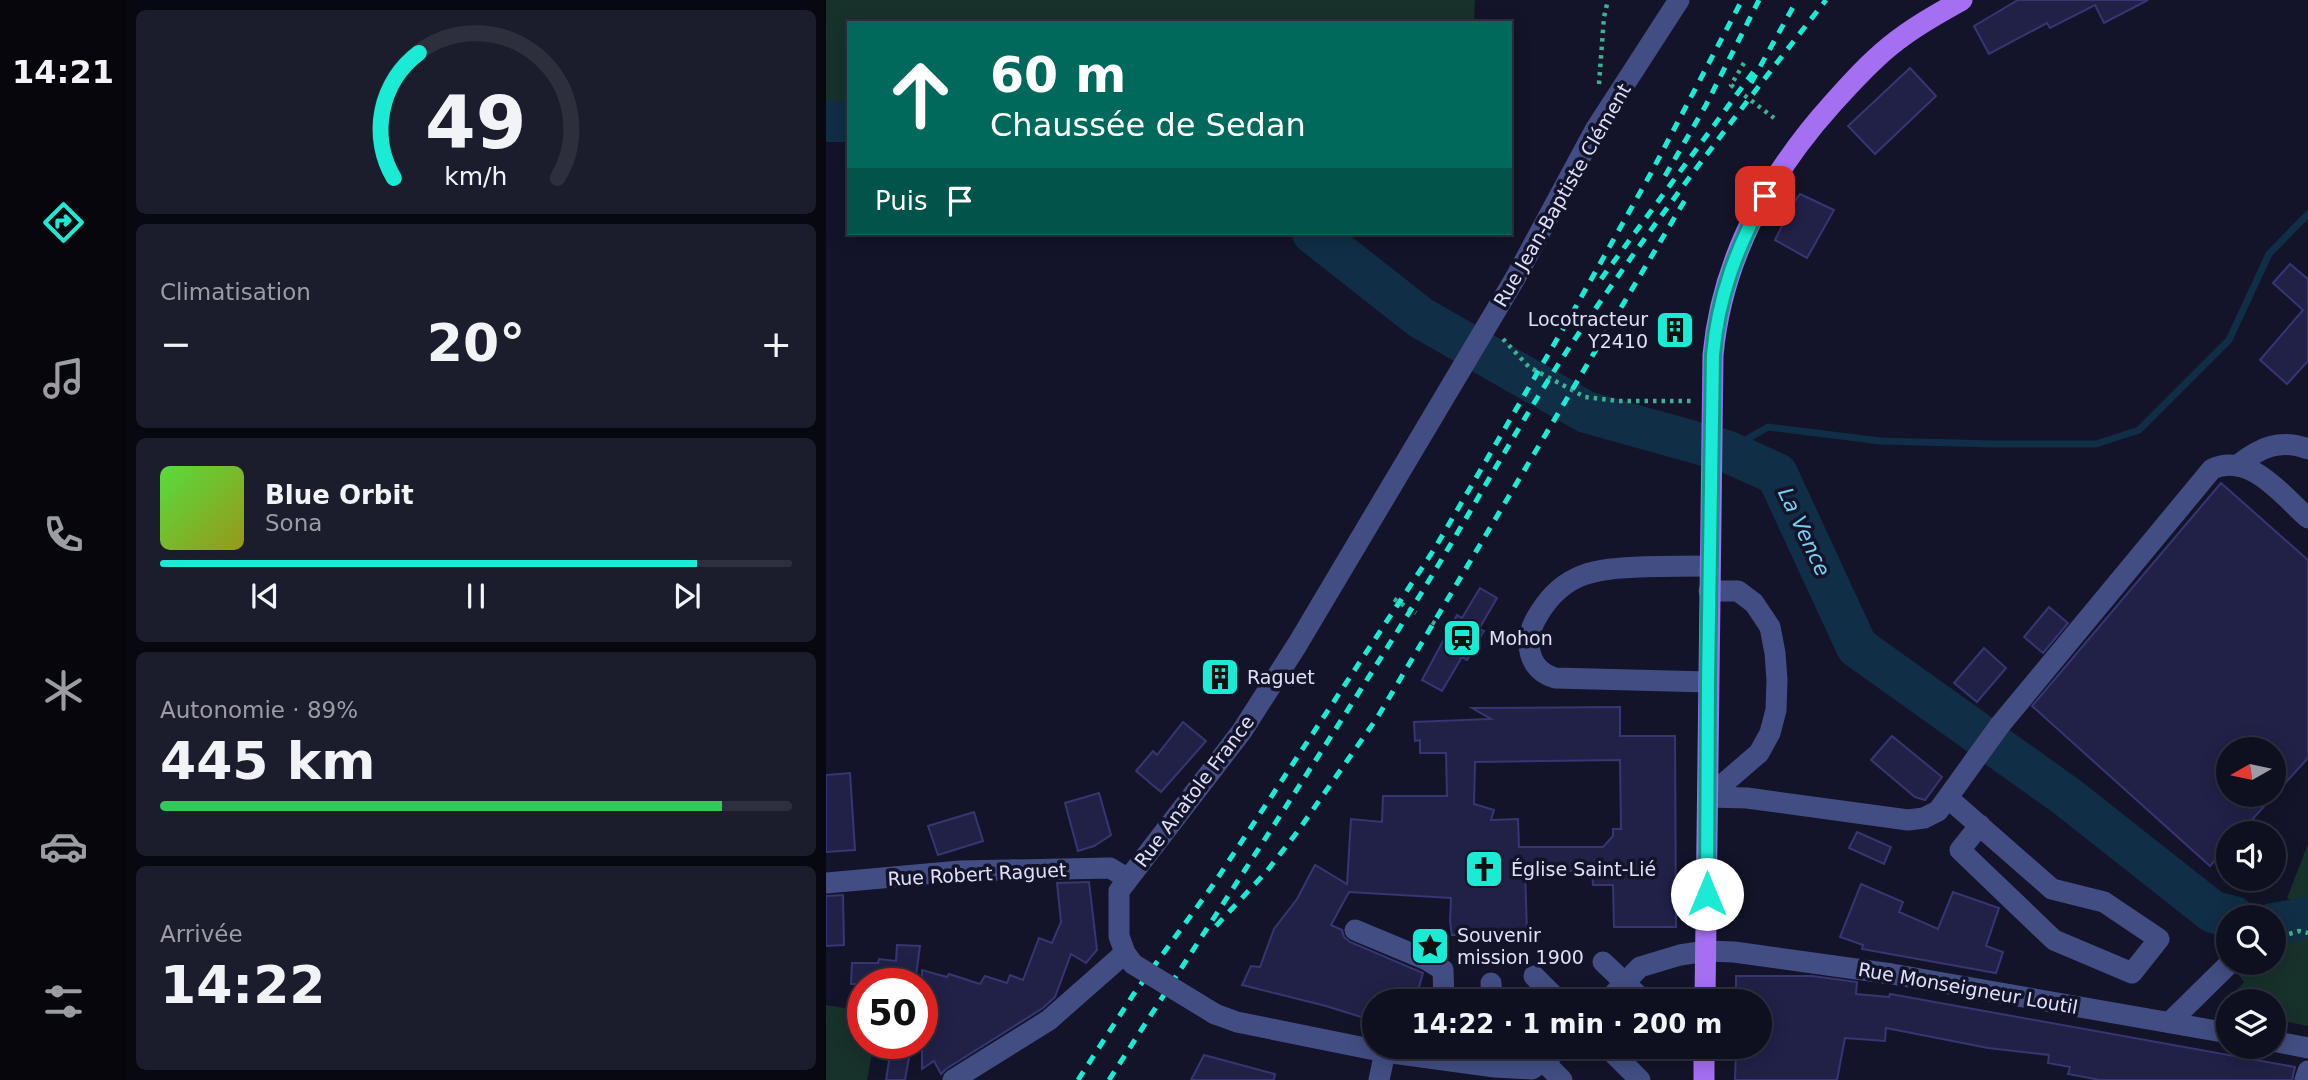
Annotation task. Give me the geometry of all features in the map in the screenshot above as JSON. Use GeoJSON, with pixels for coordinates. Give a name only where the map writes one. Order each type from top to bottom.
{"type":"FeatureCollection","features":[{"type":"Feature","properties":{"kind":"main road"},"geometry":{"type":"LineString","coordinates":[[1705,989],[1712,408],[1715,332],[1726,281],[1739,247],[1775,178],[1812,125],[1870,62],[1913,29],[1962,0]]}},
{"type":"Feature","properties":{"kind":"main road"},"geometry":{"type":"LineString","coordinates":[[1704,1059],[1704,1080]]}},
{"type":"Feature","properties":{"kind":"street","name":"Rue Jean-Baptiste Clément"},"geometry":{"type":"LineString","coordinates":[[1494,327],[1517,275],[1595,130],[1679,0]]}},
{"type":"Feature","properties":{"kind":"street","name":"Rue Anatole France"},"geometry":{"type":"LineString","coordinates":[[1129,958],[1119,936],[1119,891],[1242,731],[1297,645],[1456,377],[1494,327]]}},
{"type":"Feature","properties":{"kind":"street"},"geometry":{"type":"LineString","coordinates":[[2239,464],[2260,448],[2282,445],[2308,449]]}},
{"type":"Feature","properties":{"kind":"street"},"geometry":{"type":"LineString","coordinates":[[1708,797],[1747,798],[1908,820],[1924,818],[1938,811],[2000,726],[2213,468],[2224,463],[2239,464],[2253,470],[2308,518]]}},
{"type":"Feature","properties":{"kind":"street"},"geometry":{"type":"LineString","coordinates":[[1708,682],[1555,678],[1536,667],[1529,645],[1530,632],[1545,603],[1568,582],[1581,575],[1608,569],[1710,566]]}},
{"type":"Feature","properties":{"kind":"street"},"geometry":{"type":"LineString","coordinates":[[1708,797],[1759,753],[1770,733],[1776,710],[1777,680],[1770,627],[1754,603],[1738,591],[1709,591]]}},
{"type":"Feature","properties":{"kind":"street"},"geometry":{"type":"LineString","coordinates":[[1948,798],[1980,825],[2052,889],[2104,902],[2159,939],[2133,973],[2054,940],[1960,849],[1980,825]]}},
{"type":"Feature","properties":{"kind":"street","name":"Rue Robert Raguet"},"geometry":{"type":"LineString","coordinates":[[826,883],[960,871],[1110,868],[1127,878]]}},
{"type":"Feature","properties":{"kind":"street"},"geometry":{"type":"LineString","coordinates":[[1355,930],[1427,960],[1443,970],[1444,989]]}},
{"type":"Feature","properties":{"kind":"street","name":"Rue Monseigneur Loutil"},"geometry":{"type":"LineString","coordinates":[[1619,989],[1640,967],[1680,955],[1706,951],[1734,952],[1892,974],[2216,1031]]}},
{"type":"Feature","properties":{"kind":"street"},"geometry":{"type":"LineString","coordinates":[[953,1080],[1049,1020],[1129,958],[1215,1014],[1237,1022],[1362,1047]]}},
{"type":"Feature","properties":{"kind":"street"},"geometry":{"type":"LineString","coordinates":[[1603,962],[1631,989]]}},
{"type":"Feature","properties":{"kind":"street"},"geometry":{"type":"LineString","coordinates":[[2170,1022],[2218,975]]}},
{"type":"Feature","properties":{"kind":"street"},"geometry":{"type":"LineString","coordinates":[[1534,976],[1547,989]]}},
{"type":"Feature","properties":{"kind":"street"},"geometry":{"type":"LineString","coordinates":[[2286,1044],[2308,1048]]}},
{"type":"Feature","properties":{"kind":"street"},"geometry":{"type":"LineString","coordinates":[[1379,1080],[1384,1059]]}},
{"type":"Feature","properties":{"kind":"street"},"geometry":{"type":"LineString","coordinates":[[1500,1059],[1532,1069],[1547,1059]]}},
{"type":"Feature","properties":{"kind":"street"},"geometry":{"type":"LineString","coordinates":[[1619,1059],[1640,1080]]}},
{"type":"Feature","properties":{"kind":"street"},"geometry":{"type":"LineString","coordinates":[[1544,1061],[1562,1080]]}},
{"type":"Feature","properties":{"kind":"street"},"geometry":{"type":"LineString","coordinates":[[2305,1080],[2308,1071]]}},
{"type":"Feature","properties":{"kind":"path"},"geometry":{"type":"LineString","coordinates":[[1598,92],[1608,0]]}},
{"type":"Feature","properties":{"kind":"path"},"geometry":{"type":"LineString","coordinates":[[1744,62],[1731,85],[1774,118]]}},
{"type":"Feature","properties":{"kind":"path"},"geometry":{"type":"LineString","coordinates":[[1494,327],[1529,367],[1585,397],[1712,408]]}},
{"type":"Feature","properties":{"kind":"path"},"geometry":{"type":"LineString","coordinates":[[1394,599],[1416,613]]}},
{"type":"Feature","properties":{"kind":"path"},"geometry":{"type":"LineString","coordinates":[[1432,622],[1439,626]]}},
{"type":"Feature","properties":{"kind":"path"},"geometry":{"type":"LineString","coordinates":[[2286,935],[2299,931],[2308,933]]}},
{"type":"Feature","properties":{"kind":"green space"},"geometry":{"type":"Polygon","coordinates":[[[826,0],[1475,0],[1474,21],[847,21],[847,105],[826,104],[826,0]]]}},
{"type":"Feature","properties":{"kind":"green space"},"geometry":{"type":"Polygon","coordinates":[[[2308,844],[2308,909],[2287,898],[2308,844]]]}},
{"type":"Feature","properties":{"kind":"green space"},"geometry":{"type":"Polygon","coordinates":[[[2300,937],[2308,940],[2308,1026],[2286,1022],[2286,989],[2238,989],[2244,982],[2239,975],[2286,975],[2286,942],[2300,937]]]}},
{"type":"Feature","properties":{"kind":"green space"},"geometry":{"type":"Polygon","coordinates":[[[826,1005],[847,1008],[847,1059],[871,1059],[867,1080],[826,1080],[826,1005]]]}},
{"type":"Feature","properties":{"kind":"building"},"geometry":{"type":"Polygon","coordinates":[[[2018,0],[2148,0],[2104,23],[2095,5],[2050,28],[2047,23],[1989,54],[1974,26],[2018,0]]]}},
{"type":"Feature","properties":{"kind":"building"},"geometry":{"type":"Polygon","coordinates":[[[1910,68],[1936,96],[1875,154],[1848,126],[1910,68]]]}},
{"type":"Feature","properties":{"kind":"building"},"geometry":{"type":"Polygon","coordinates":[[[1800,194],[1834,210],[1807,258],[1775,240],[1800,194]]]}},
{"type":"Feature","properties":{"kind":"building"},"geometry":{"type":"Polygon","coordinates":[[[2290,264],[2308,279],[2308,361],[2287,384],[2260,360],[2303,310],[2273,283],[2290,264]]]}},
{"type":"Feature","properties":{"kind":"building"},"geometry":{"type":"Polygon","coordinates":[[[2221,483],[2308,560],[2308,758],[2286,782],[2286,737],[2216,737],[2216,807],[2264,807],[2251,821],[2216,821],[2216,859],[2210,866],[2032,706],[2221,483]]]}},
{"type":"Feature","properties":{"kind":"building","name":"Mohon"},"geometry":{"type":"Polygon","coordinates":[[[1480,588],[1497,598],[1479,629],[1484,631],[1467,660],[1462,657],[1442,691],[1422,680],[1457,615],[1462,618],[1480,588]]]}},
{"type":"Feature","properties":{"kind":"building"},"geometry":{"type":"Polygon","coordinates":[[[2049,607],[2068,623],[2043,653],[2024,637],[2049,607]]]}},
{"type":"Feature","properties":{"kind":"building"},"geometry":{"type":"Polygon","coordinates":[[[1984,648],[2006,668],[1977,702],[1954,683],[1984,648]]]}},
{"type":"Feature","properties":{"kind":"building"},"geometry":{"type":"Polygon","coordinates":[[[1620,707],[1620,736],[1675,736],[1676,927],[1614,927],[1613,885],[1593,885],[1592,871],[1525,871],[1527,932],[1524,932],[1524,936],[1511,938],[1457,939],[1457,935],[1452,935],[1450,922],[1451,898],[1349,892],[1331,925],[1342,930],[1344,937],[1350,942],[1423,973],[1418,989],[1362,989],[1362,1017],[1242,985],[1251,966],[1260,967],[1274,929],[1297,899],[1315,865],[1347,884],[1351,819],[1382,822],[1383,796],[1447,796],[1446,753],[1420,753],[1420,740],[1415,741],[1414,722],[1491,719],[1472,708],[1620,707]],[[1620,760],[1475,762],[1474,804],[1494,810],[1491,820],[1518,819],[1519,847],[1603,847],[1613,836],[1613,829],[1621,829],[1620,760]]]}},
{"type":"Feature","properties":{"kind":"building"},"geometry":{"type":"Polygon","coordinates":[[[1183,722],[1206,741],[1161,792],[1136,771],[1153,751],[1157,755],[1183,722]]]}},
{"type":"Feature","properties":{"kind":"building"},"geometry":{"type":"Polygon","coordinates":[[[1892,736],[1942,777],[1925,800],[1915,797],[1871,760],[1892,736]]]}},
{"type":"Feature","properties":{"kind":"building"},"geometry":{"type":"Polygon","coordinates":[[[850,773],[855,850],[826,852],[826,775],[850,773]]]}},
{"type":"Feature","properties":{"kind":"building"},"geometry":{"type":"Polygon","coordinates":[[[1099,793],[1111,835],[1094,846],[1078,851],[1065,803],[1099,793]]]}},
{"type":"Feature","properties":{"kind":"building"},"geometry":{"type":"Polygon","coordinates":[[[974,812],[983,841],[938,855],[928,826],[974,812]]]}},
{"type":"Feature","properties":{"kind":"building"},"geometry":{"type":"Polygon","coordinates":[[[1857,832],[1891,847],[1884,864],[1849,848],[1857,832]]]}},
{"type":"Feature","properties":{"kind":"building"},"geometry":{"type":"Polygon","coordinates":[[[1089,882],[1097,950],[1086,963],[1071,954],[1055,997],[1043,1008],[941,1074],[934,1061],[922,1069],[922,1059],[938,1059],[938,974],[947,977],[949,974],[980,984],[985,976],[1007,983],[1010,975],[1023,980],[1039,938],[1052,943],[1061,922],[1057,883],[1089,882]]]}},
{"type":"Feature","properties":{"kind":"building"},"geometry":{"type":"Polygon","coordinates":[[[1861,884],[1903,902],[1899,912],[1938,929],[1953,892],[1999,908],[1986,946],[2003,952],[1996,973],[1862,949],[1863,945],[1840,937],[1861,884]]]}},
{"type":"Feature","properties":{"kind":"building"},"geometry":{"type":"Polygon","coordinates":[[[843,895],[844,945],[826,946],[826,896],[843,895]]]}},
{"type":"Feature","properties":{"kind":"building"},"geometry":{"type":"Polygon","coordinates":[[[897,945],[920,946],[917,968],[852,968],[852,963],[878,963],[879,959],[896,961],[897,945]]]}},
{"type":"Feature","properties":{"kind":"building"},"geometry":{"type":"Polygon","coordinates":[[[1736,976],[1812,976],[1857,982],[1856,994],[1889,997],[1890,994],[2216,1053],[2216,1059],[2251,1059],[2295,1067],[2292,1080],[2100,1080],[2068,1074],[2070,1067],[2048,1063],[2049,1055],[1988,1048],[1886,1028],[1885,1041],[1845,1038],[1837,1080],[1735,1080],[1736,1059],[1772,1059],[1772,989],[1736,989],[1736,976]]]}},
{"type":"Feature","properties":{"kind":"building"},"geometry":{"type":"Polygon","coordinates":[[[1204,1055],[1275,1074],[1274,1080],[1191,1080],[1204,1055]]]}},
{"type":"Feature","properties":{"kind":"building"},"geometry":{"type":"Polygon","coordinates":[[[889,1059],[909,1059],[905,1080],[886,1080],[889,1059]]]}},
{"type":"Feature","properties":{"kind":"waterway","name":"La Vence"},"geometry":{"type":"LineString","coordinates":[[826,121],[847,121]]}},
{"type":"Feature","properties":{"kind":"waterway"},"geometry":{"type":"LineString","coordinates":[[1726,451],[1768,427],[1881,441],[1993,444],[2096,444],[2139,430],[2229,340],[2269,254],[2308,214]]}},
{"type":"Feature","properties":{"kind":"waterway","name":"La Vence"},"geometry":{"type":"LineString","coordinates":[[1316,235],[1421,318],[1586,412],[1726,451],[1777,474],[1857,647],[2066,796],[2216,913]]}},
{"type":"Feature","properties":{"kind":"waterway","name":"La Vence"},"geometry":{"type":"LineString","coordinates":[[2286,922],[2308,918]]}},
{"type":"Feature","properties":{"kind":"railway"},"geometry":{"type":"LineString","coordinates":[[1078,1080],[1133,995],[1213,885],[1435,548],[1651,173],[1742,0]]}},
{"type":"Feature","properties":{"kind":"railway"},"geometry":{"type":"LineString","coordinates":[[1665,176],[1706,105],[1759,0]]}},
{"type":"Feature","properties":{"kind":"railway"},"geometry":{"type":"LineString","coordinates":[[1751,83],[1797,0]]}},
{"type":"Feature","properties":{"kind":"railway"},"geometry":{"type":"LineString","coordinates":[[1109,1080],[1375,667],[1563,357],[1658,221],[1826,0]]}},
{"type":"Feature","properties":{"kind":"railway"},"geometry":{"type":"LineString","coordinates":[[1601,279],[1754,71]]}},
{"type":"Feature","properties":{"kind":"railway"},"geometry":{"type":"LineString","coordinates":[[1216,926],[1267,871],[1298,831],[1377,718],[1688,195]]}},
{"type":"Feature","properties":{"kind":"place","name":"Locotracteur Y2410"},"geometry":{"type":"Point","coordinates":[1675,330]}},
{"type":"Feature","properties":{"kind":"place","name":"Mohon"},"geometry":{"type":"Point","coordinates":[1462,638]}},
{"type":"Feature","properties":{"kind":"place","name":"Raguet"},"geometry":{"type":"Point","coordinates":[1220,677]}},
{"type":"Feature","properties":{"kind":"place","name":"Église Saint-Lié"},"geometry":{"type":"Point","coordinates":[1484,869]}},
{"type":"Feature","properties":{"kind":"place","name":"Souvenir mission 1900"},"geometry":{"type":"Point","coordinates":[1430,946]}},
{"type":"Feature","properties":{"kind":"route"},"geometry":{"type":"LineString","coordinates":[[1707,894],[1713,355],[1718,314],[1726,281],[1739,247],[1765,196]]}}]}
